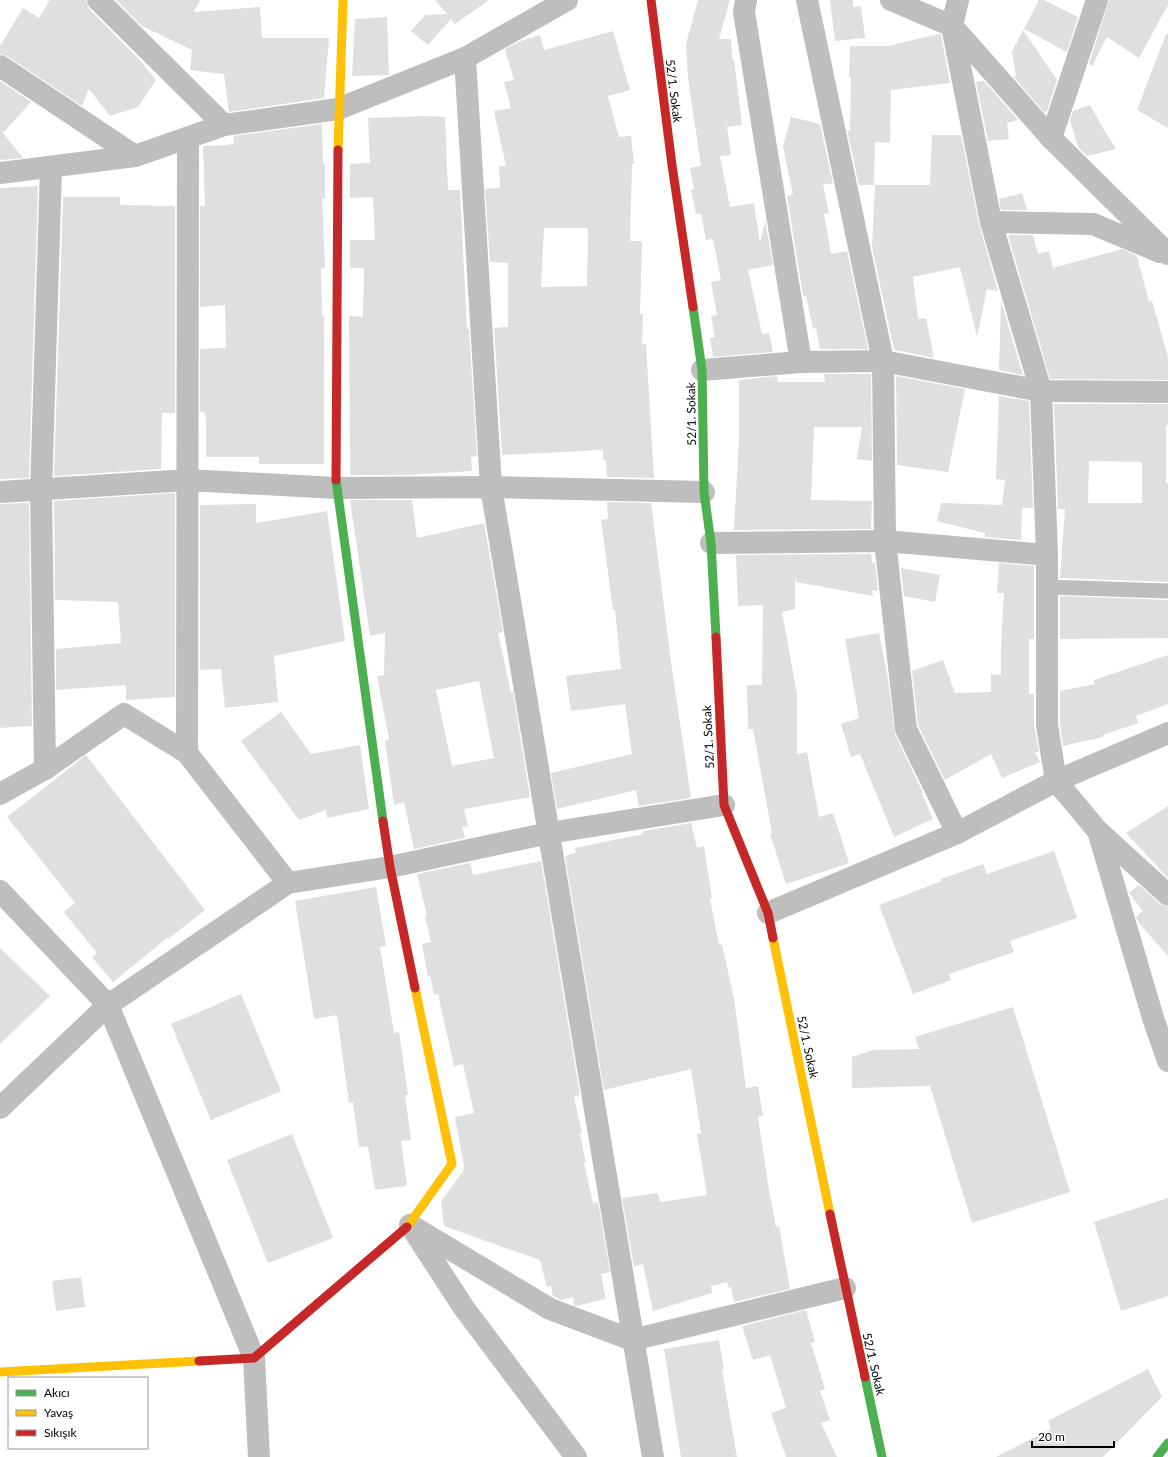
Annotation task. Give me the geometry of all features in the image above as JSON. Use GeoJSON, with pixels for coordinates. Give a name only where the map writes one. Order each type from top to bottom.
{"type":"FeatureCollection","features":[{"type":"Feature","properties":{"kind":"street"},"geometry":{"type":"LineString","coordinates":[[98,0],[224,125]]}},
{"type":"Feature","properties":{"kind":"street"},"geometry":{"type":"LineString","coordinates":[[0,1372],[254,1358],[410,1225],[452,1164],[390,867],[336,488],[338,109],[343,0]]}},
{"type":"Feature","properties":{"kind":"street"},"geometry":{"type":"LineString","coordinates":[[0,172],[51,168],[135,156],[188,139],[224,125],[338,109],[465,58],[567,0]]}},
{"type":"Feature","properties":{"kind":"street","name":"52/1. Sokak"},"geometry":{"type":"LineString","coordinates":[[651,0],[672,165],[702,370],[704,492],[711,543],[724,805],[768,913],[845,1288],[882,1457]]}},
{"type":"Feature","properties":{"kind":"street"},"geometry":{"type":"LineString","coordinates":[[746,0],[744,12],[754,78],[801,362]]}},
{"type":"Feature","properties":{"kind":"street"},"geometry":{"type":"LineString","coordinates":[[807,0],[883,361],[885,541],[906,729],[957,833]]}},
{"type":"Feature","properties":{"kind":"street"},"geometry":{"type":"LineString","coordinates":[[891,0],[952,26],[1051,138],[1168,254]]}},
{"type":"Feature","properties":{"kind":"street"},"geometry":{"type":"LineString","coordinates":[[958,0],[952,26],[991,222],[1041,391],[1047,555],[1047,725],[1056,781],[1097,830],[1168,895]]}},
{"type":"Feature","properties":{"kind":"street"},"geometry":{"type":"LineString","coordinates":[[1051,138],[1097,0]]}},
{"type":"Feature","properties":{"kind":"street"},"geometry":{"type":"LineString","coordinates":[[465,58],[491,487],[632,1340],[653,1457]]}},
{"type":"Feature","properties":{"kind":"street"},"geometry":{"type":"LineString","coordinates":[[0,66],[135,156]]}},
{"type":"Feature","properties":{"kind":"street"},"geometry":{"type":"LineString","coordinates":[[187,753],[188,139]]}},
{"type":"Feature","properties":{"kind":"street"},"geometry":{"type":"LineString","coordinates":[[45,769],[41,491],[51,168]]}},
{"type":"Feature","properties":{"kind":"street"},"geometry":{"type":"LineString","coordinates":[[991,222],[1093,224],[1168,254]]}},
{"type":"Feature","properties":{"kind":"street"},"geometry":{"type":"LineString","coordinates":[[702,370],[801,362],[883,361],[1041,391],[1168,392]]}},
{"type":"Feature","properties":{"kind":"street"},"geometry":{"type":"LineString","coordinates":[[0,492],[41,491],[188,480],[336,488],[491,487],[704,492]]}},
{"type":"Feature","properties":{"kind":"street"},"geometry":{"type":"LineString","coordinates":[[711,543],[885,541],[1047,555]]}},
{"type":"Feature","properties":{"kind":"street"},"geometry":{"type":"LineString","coordinates":[[0,794],[45,769],[124,714],[187,753],[288,883]]}},
{"type":"Feature","properties":{"kind":"street"},"geometry":{"type":"LineString","coordinates":[[768,913],[957,833],[1056,781],[1168,733]]}},
{"type":"Feature","properties":{"kind":"street"},"geometry":{"type":"LineString","coordinates":[[0,1108],[108,1005],[288,883],[390,867],[549,834],[724,805]]}},
{"type":"Feature","properties":{"kind":"street"},"geometry":{"type":"LineString","coordinates":[[1097,830],[1153,1018],[1168,1061]]}},
{"type":"Feature","properties":{"kind":"street"},"geometry":{"type":"LineString","coordinates":[[0,891],[108,1005],[254,1358],[259,1457]]}},
{"type":"Feature","properties":{"kind":"street"},"geometry":{"type":"LineString","coordinates":[[410,1225],[550,1309],[632,1340],[845,1288]]}},
{"type":"Feature","properties":{"kind":"street"},"geometry":{"type":"LineString","coordinates":[[410,1225],[464,1308],[576,1457]]}},
{"type":"Feature","properties":{"kind":"street"},"geometry":{"type":"LineString","coordinates":[[1157,1457],[1168,1443]]}},
{"type":"Feature","properties":{"kind":"lane"},"geometry":{"type":"LineString","coordinates":[[1047,587],[1168,591]]}},
{"type":"Feature","properties":{"kind":"building"},"geometry":{"type":"Polygon","coordinates":[[[50,0],[86,0],[89,9],[139,59],[156,80],[138,107],[110,116],[89,89],[82,106],[7,56],[0,54],[0,46],[23,8],[39,18],[50,0]]]}},
{"type":"Feature","properties":{"kind":"building"},"geometry":{"type":"Polygon","coordinates":[[[116,0],[200,0],[194,12],[260,7],[262,38],[329,38],[324,98],[229,112],[224,74],[190,70],[192,50],[142,26],[116,0]]]}},
{"type":"Feature","properties":{"kind":"building"},"geometry":{"type":"Polygon","coordinates":[[[435,0],[489,0],[455,24],[451,19],[428,45],[411,31],[425,15],[447,14],[435,0]]]}},
{"type":"Feature","properties":{"kind":"building"},"geometry":{"type":"Polygon","coordinates":[[[698,0],[730,0],[719,39],[731,39],[732,59],[734,59],[742,125],[727,127],[731,155],[720,156],[730,207],[754,203],[760,243],[765,220],[773,265],[748,270],[762,334],[769,333],[773,352],[713,357],[710,338],[715,337],[711,316],[717,315],[711,282],[721,280],[713,239],[706,240],[701,214],[696,214],[691,190],[694,189],[690,168],[701,166],[688,78],[686,44],[698,0]]]}},
{"type":"Feature","properties":{"kind":"building"},"geometry":{"type":"Polygon","coordinates":[[[830,0],[853,0],[853,7],[861,6],[865,38],[835,41],[830,0]]]}},
{"type":"Feature","properties":{"kind":"building"},"geometry":{"type":"Polygon","coordinates":[[[1039,0],[1044,0],[1078,17],[1067,52],[1024,29],[1039,0]]]}},
{"type":"Feature","properties":{"kind":"building"},"geometry":{"type":"Polygon","coordinates":[[[1109,0],[1168,0],[1168,5],[1139,58],[1107,37],[1092,66],[1089,64],[1109,0]]]}},
{"type":"Feature","properties":{"kind":"building"},"geometry":{"type":"Polygon","coordinates":[[[387,17],[389,75],[352,76],[355,19],[387,17]]]}},
{"type":"Feature","properties":{"kind":"building"},"geometry":{"type":"Polygon","coordinates":[[[1023,30],[1057,80],[1047,111],[1044,112],[1013,76],[1016,76],[1012,52],[1023,30]]]}},
{"type":"Feature","properties":{"kind":"building"},"geometry":{"type":"Polygon","coordinates":[[[613,31],[630,90],[608,96],[619,137],[631,136],[634,164],[632,164],[630,241],[642,241],[640,314],[643,314],[642,344],[646,344],[654,478],[607,477],[606,460],[603,460],[603,450],[502,455],[494,328],[508,327],[508,263],[490,262],[485,189],[500,188],[499,166],[506,166],[494,111],[511,108],[504,82],[514,80],[505,49],[523,40],[540,35],[544,50],[613,31]],[[544,228],[541,287],[587,286],[587,228],[544,228]]]}},
{"type":"Feature","properties":{"kind":"building"},"geometry":{"type":"Polygon","coordinates":[[[938,34],[941,35],[950,83],[891,90],[890,143],[875,142],[874,185],[859,185],[847,130],[850,131],[850,46],[889,46],[938,34]]]}},
{"type":"Feature","properties":{"kind":"building"},"geometry":{"type":"Polygon","coordinates":[[[1166,34],[1168,34],[1168,128],[1137,110],[1166,34]]]}},
{"type":"Feature","properties":{"kind":"building"},"geometry":{"type":"Polygon","coordinates":[[[0,81],[31,102],[3,133],[23,158],[0,160],[0,81]]]}},
{"type":"Feature","properties":{"kind":"building"},"geometry":{"type":"Polygon","coordinates":[[[984,81],[1018,120],[1007,123],[1009,139],[988,141],[976,82],[984,81]]]}},
{"type":"Feature","properties":{"kind":"building"},"geometry":{"type":"Polygon","coordinates":[[[1090,105],[1116,149],[1087,156],[1078,147],[1070,120],[1073,111],[1090,105]]]}},
{"type":"Feature","properties":{"kind":"building"},"geometry":{"type":"Polygon","coordinates":[[[425,116],[445,117],[448,190],[460,190],[467,329],[469,329],[477,456],[471,457],[472,471],[409,475],[350,475],[349,316],[363,317],[364,268],[350,268],[350,240],[375,240],[373,197],[350,198],[350,164],[370,163],[368,118],[425,116]]]}},
{"type":"Feature","properties":{"kind":"building"},"geometry":{"type":"Polygon","coordinates":[[[791,117],[820,124],[833,184],[823,184],[829,213],[824,214],[831,254],[847,251],[868,349],[820,349],[816,328],[813,329],[806,296],[803,296],[787,196],[793,194],[783,147],[791,117]]]}},
{"type":"Feature","properties":{"kind":"building"},"geometry":{"type":"Polygon","coordinates":[[[322,124],[323,164],[325,164],[325,199],[322,199],[325,268],[321,268],[322,316],[324,316],[324,464],[259,464],[259,457],[206,457],[206,418],[204,412],[200,412],[200,349],[226,348],[225,305],[200,307],[200,206],[205,206],[203,146],[227,145],[234,143],[233,136],[322,124]]]}},
{"type":"Feature","properties":{"kind":"building"},"geometry":{"type":"Polygon","coordinates":[[[932,135],[961,135],[979,224],[998,291],[987,289],[977,337],[960,267],[913,277],[918,319],[926,318],[934,358],[894,350],[872,247],[875,185],[930,185],[932,135]]]}},
{"type":"Feature","properties":{"kind":"building"},"geometry":{"type":"Polygon","coordinates":[[[38,186],[29,478],[0,479],[0,188],[38,186]]]}},
{"type":"Feature","properties":{"kind":"building"},"geometry":{"type":"Polygon","coordinates":[[[1022,193],[1027,210],[1001,210],[999,199],[1022,193]]]}},
{"type":"Feature","properties":{"kind":"building"},"geometry":{"type":"Polygon","coordinates":[[[63,197],[120,197],[120,205],[175,206],[175,413],[162,413],[161,469],[54,476],[63,197]]]}},
{"type":"Feature","properties":{"kind":"building"},"geometry":{"type":"Polygon","coordinates":[[[1008,235],[1033,235],[1038,254],[1049,251],[1053,268],[1122,249],[1137,256],[1149,302],[1152,301],[1168,357],[1168,380],[1050,379],[1008,235]]]}},
{"type":"Feature","properties":{"kind":"building"},"geometry":{"type":"Polygon","coordinates":[[[1001,301],[1023,375],[999,370],[1001,301]]]}},
{"type":"Feature","properties":{"kind":"building"},"geometry":{"type":"Polygon","coordinates":[[[824,374],[871,374],[872,461],[857,459],[862,427],[814,427],[811,500],[872,501],[871,529],[734,530],[739,440],[739,380],[777,376],[778,382],[825,382],[824,374]]]}},
{"type":"Feature","properties":{"kind":"building"},"geometry":{"type":"Polygon","coordinates":[[[896,376],[965,389],[948,472],[897,465],[896,376]]]}},
{"type":"Feature","properties":{"kind":"building"},"geometry":{"type":"Polygon","coordinates":[[[999,396],[1029,401],[1033,508],[1022,508],[1021,540],[985,537],[985,533],[937,521],[941,503],[1002,505],[1005,480],[996,479],[999,396]]]}},
{"type":"Feature","properties":{"kind":"building"},"geometry":{"type":"Polygon","coordinates":[[[1054,404],[1168,404],[1168,425],[1166,425],[1166,483],[1168,483],[1168,582],[1060,578],[1065,509],[1058,509],[1054,404]],[[1089,461],[1088,503],[1142,503],[1142,462],[1089,461]]]}},
{"type":"Feature","properties":{"kind":"building"},"geometry":{"type":"Polygon","coordinates":[[[175,493],[175,697],[126,700],[126,685],[56,690],[56,649],[121,643],[118,602],[55,600],[54,501],[175,493]]]}},
{"type":"Feature","properties":{"kind":"building"},"geometry":{"type":"Polygon","coordinates":[[[350,500],[412,500],[417,538],[484,523],[503,632],[498,633],[511,693],[513,692],[530,797],[464,809],[468,826],[462,827],[465,838],[414,849],[404,802],[394,805],[385,740],[389,739],[377,676],[384,675],[385,633],[370,636],[350,500]],[[479,681],[436,690],[452,766],[494,758],[479,681]]]}},
{"type":"Feature","properties":{"kind":"building"},"geometry":{"type":"Polygon","coordinates":[[[607,502],[651,503],[670,655],[691,798],[639,806],[636,790],[557,809],[551,773],[632,754],[625,704],[571,711],[566,676],[621,669],[615,610],[613,610],[601,520],[608,519],[607,502]]]}},
{"type":"Feature","properties":{"kind":"building"},"geometry":{"type":"Polygon","coordinates":[[[29,503],[32,726],[0,728],[0,504],[29,503]]]}},
{"type":"Feature","properties":{"kind":"building"},"geometry":{"type":"Polygon","coordinates":[[[256,504],[256,523],[327,511],[345,641],[274,656],[278,702],[225,708],[221,669],[200,670],[200,505],[256,504]]]}},
{"type":"Feature","properties":{"kind":"building"},"geometry":{"type":"Polygon","coordinates":[[[871,554],[872,562],[875,563],[878,591],[872,590],[873,596],[796,582],[795,577],[795,609],[782,612],[797,694],[797,754],[807,752],[819,817],[833,813],[849,863],[786,884],[770,834],[772,833],[753,729],[748,729],[747,685],[762,685],[763,605],[738,606],[736,555],[871,554]]]}},
{"type":"Feature","properties":{"kind":"building"},"geometry":{"type":"Polygon","coordinates":[[[999,563],[1034,566],[1034,639],[1029,639],[1029,694],[1034,694],[1034,725],[1039,752],[1035,752],[1040,762],[1002,778],[991,754],[945,780],[918,725],[912,671],[943,660],[955,693],[991,692],[991,674],[1001,675],[1004,593],[997,593],[999,563]]]}},
{"type":"Feature","properties":{"kind":"building"},"geometry":{"type":"Polygon","coordinates":[[[901,568],[940,575],[935,602],[904,596],[901,568]]]}},
{"type":"Feature","properties":{"kind":"building"},"geometry":{"type":"Polygon","coordinates":[[[1060,596],[1168,600],[1168,638],[1060,639],[1060,596]]]}},
{"type":"Feature","properties":{"kind":"building"},"geometry":{"type":"Polygon","coordinates":[[[879,633],[888,679],[895,734],[923,793],[922,794],[933,819],[894,837],[860,754],[851,757],[841,724],[859,718],[845,639],[879,633]]]}},
{"type":"Feature","properties":{"kind":"building"},"geometry":{"type":"Polygon","coordinates":[[[1168,655],[1168,704],[1136,716],[1138,723],[1103,735],[1103,737],[1063,746],[1060,724],[1060,691],[1095,684],[1094,680],[1168,655]]]}},
{"type":"Feature","properties":{"kind":"building"},"geometry":{"type":"Polygon","coordinates":[[[281,712],[311,754],[360,745],[369,809],[327,818],[326,810],[299,820],[241,741],[281,712]]]}},
{"type":"Feature","properties":{"kind":"building"},"geometry":{"type":"Polygon","coordinates":[[[86,755],[205,910],[168,939],[167,938],[113,982],[92,957],[97,953],[64,912],[75,903],[7,817],[86,755]]]}},
{"type":"Feature","properties":{"kind":"building"},"geometry":{"type":"Polygon","coordinates":[[[1168,806],[1168,878],[1126,833],[1168,806]]]}},
{"type":"Feature","properties":{"kind":"building"},"geometry":{"type":"Polygon","coordinates":[[[691,823],[697,848],[704,846],[712,898],[710,899],[719,945],[722,944],[734,999],[746,1088],[758,1086],[763,1116],[758,1117],[768,1184],[776,1227],[779,1226],[790,1289],[734,1302],[731,1287],[729,1288],[727,1282],[711,1286],[712,1293],[653,1311],[643,1264],[634,1267],[622,1198],[658,1193],[660,1202],[707,1195],[697,1134],[701,1133],[691,1069],[604,1090],[565,856],[576,853],[575,848],[643,834],[643,831],[691,823]]]}},
{"type":"Feature","properties":{"kind":"building"},"geometry":{"type":"Polygon","coordinates":[[[1054,851],[1077,918],[1010,941],[1014,952],[949,974],[951,980],[913,994],[879,905],[942,881],[941,879],[983,864],[987,874],[1054,851]]]}},
{"type":"Feature","properties":{"kind":"building"},"geometry":{"type":"Polygon","coordinates":[[[541,861],[580,1095],[574,1097],[582,1133],[580,1134],[586,1163],[584,1163],[593,1203],[598,1202],[610,1272],[601,1274],[606,1299],[576,1306],[574,1305],[573,1297],[561,1300],[553,1296],[551,1286],[547,1287],[540,1260],[444,1226],[441,1201],[463,1173],[464,1166],[455,1117],[474,1113],[463,1064],[454,1066],[438,994],[434,995],[430,976],[428,977],[422,944],[431,942],[425,917],[427,916],[417,874],[470,863],[473,875],[541,861]]]}},
{"type":"Feature","properties":{"kind":"building"},"geometry":{"type":"Polygon","coordinates":[[[1139,885],[1160,904],[1168,907],[1168,956],[1138,922],[1136,917],[1143,911],[1129,893],[1139,885]]]}},
{"type":"Feature","properties":{"kind":"building"},"geometry":{"type":"Polygon","coordinates":[[[376,887],[386,946],[380,947],[394,1033],[399,1032],[408,1095],[405,1095],[411,1140],[401,1141],[407,1186],[375,1190],[368,1146],[359,1147],[353,1102],[349,1103],[337,1015],[314,1019],[295,901],[376,887]]]}},
{"type":"Feature","properties":{"kind":"building"},"geometry":{"type":"Polygon","coordinates":[[[0,948],[50,996],[0,1044],[0,948]]]}},
{"type":"Feature","properties":{"kind":"building"},"geometry":{"type":"Polygon","coordinates":[[[241,994],[281,1091],[211,1120],[171,1024],[241,994]]]}},
{"type":"Feature","properties":{"kind":"building"},"geometry":{"type":"Polygon","coordinates":[[[1013,1007],[1070,1192],[972,1223],[930,1086],[852,1088],[852,1057],[873,1050],[919,1049],[915,1037],[1013,1007]]]}},
{"type":"Feature","properties":{"kind":"building"},"geometry":{"type":"Polygon","coordinates":[[[292,1134],[333,1238],[268,1263],[227,1160],[292,1134]]]}},
{"type":"Feature","properties":{"kind":"building"},"geometry":{"type":"Polygon","coordinates":[[[1168,1198],[1168,1296],[1121,1311],[1094,1222],[1168,1198]]]}},
{"type":"Feature","properties":{"kind":"building"},"geometry":{"type":"Polygon","coordinates":[[[81,1277],[85,1307],[56,1311],[52,1281],[81,1277]]]}},
{"type":"Feature","properties":{"kind":"building"},"geometry":{"type":"Polygon","coordinates":[[[806,1310],[815,1342],[811,1343],[825,1389],[820,1391],[830,1420],[821,1423],[837,1457],[786,1457],[771,1413],[786,1408],[770,1355],[753,1360],[742,1326],[806,1310]]]}},
{"type":"Feature","properties":{"kind":"building"},"geometry":{"type":"Polygon","coordinates":[[[719,1340],[724,1369],[722,1370],[737,1457],[681,1457],[664,1349],[719,1340]]]}},
{"type":"Feature","properties":{"kind":"building"},"geometry":{"type":"Polygon","coordinates":[[[1148,1369],[1162,1397],[1103,1457],[996,1457],[1051,1429],[1048,1421],[1148,1369]]]}},
{"type":"Feature","properties":{"kind":"traffic: fast"},"geometry":{"type":"LineString","coordinates":[[693,307],[702,370],[704,492],[711,543],[716,637]]}},
{"type":"Feature","properties":{"kind":"traffic: fast"},"geometry":{"type":"LineString","coordinates":[[336,480],[383,821]]}},
{"type":"Feature","properties":{"kind":"traffic: fast"},"geometry":{"type":"LineString","coordinates":[[865,1377],[882,1457]]}},
{"type":"Feature","properties":{"kind":"traffic: fast"},"geometry":{"type":"LineString","coordinates":[[1157,1457],[1168,1443]]}},
{"type":"Feature","properties":{"kind":"traffic: slow"},"geometry":{"type":"LineString","coordinates":[[338,150],[343,0]]}},
{"type":"Feature","properties":{"kind":"traffic: slow"},"geometry":{"type":"LineString","coordinates":[[773,938],[830,1214]]}},
{"type":"Feature","properties":{"kind":"traffic: slow"},"geometry":{"type":"LineString","coordinates":[[407,1227],[452,1164],[415,988]]}},
{"type":"Feature","properties":{"kind":"traffic: slow"},"geometry":{"type":"LineString","coordinates":[[0,1372],[199,1361]]}},
{"type":"Feature","properties":{"kind":"traffic: jam"},"geometry":{"type":"LineString","coordinates":[[651,0],[672,165],[693,307]]}},
{"type":"Feature","properties":{"kind":"traffic: jam"},"geometry":{"type":"LineString","coordinates":[[336,480],[338,150]]}},
{"type":"Feature","properties":{"kind":"traffic: jam"},"geometry":{"type":"LineString","coordinates":[[716,637],[724,805],[768,913],[773,938]]}},
{"type":"Feature","properties":{"kind":"traffic: jam"},"geometry":{"type":"LineString","coordinates":[[383,821],[390,867],[415,988]]}},
{"type":"Feature","properties":{"kind":"traffic: jam"},"geometry":{"type":"LineString","coordinates":[[830,1214],[865,1377]]}},
{"type":"Feature","properties":{"kind":"traffic: jam"},"geometry":{"type":"LineString","coordinates":[[199,1361],[254,1358],[407,1227]]}}]}
